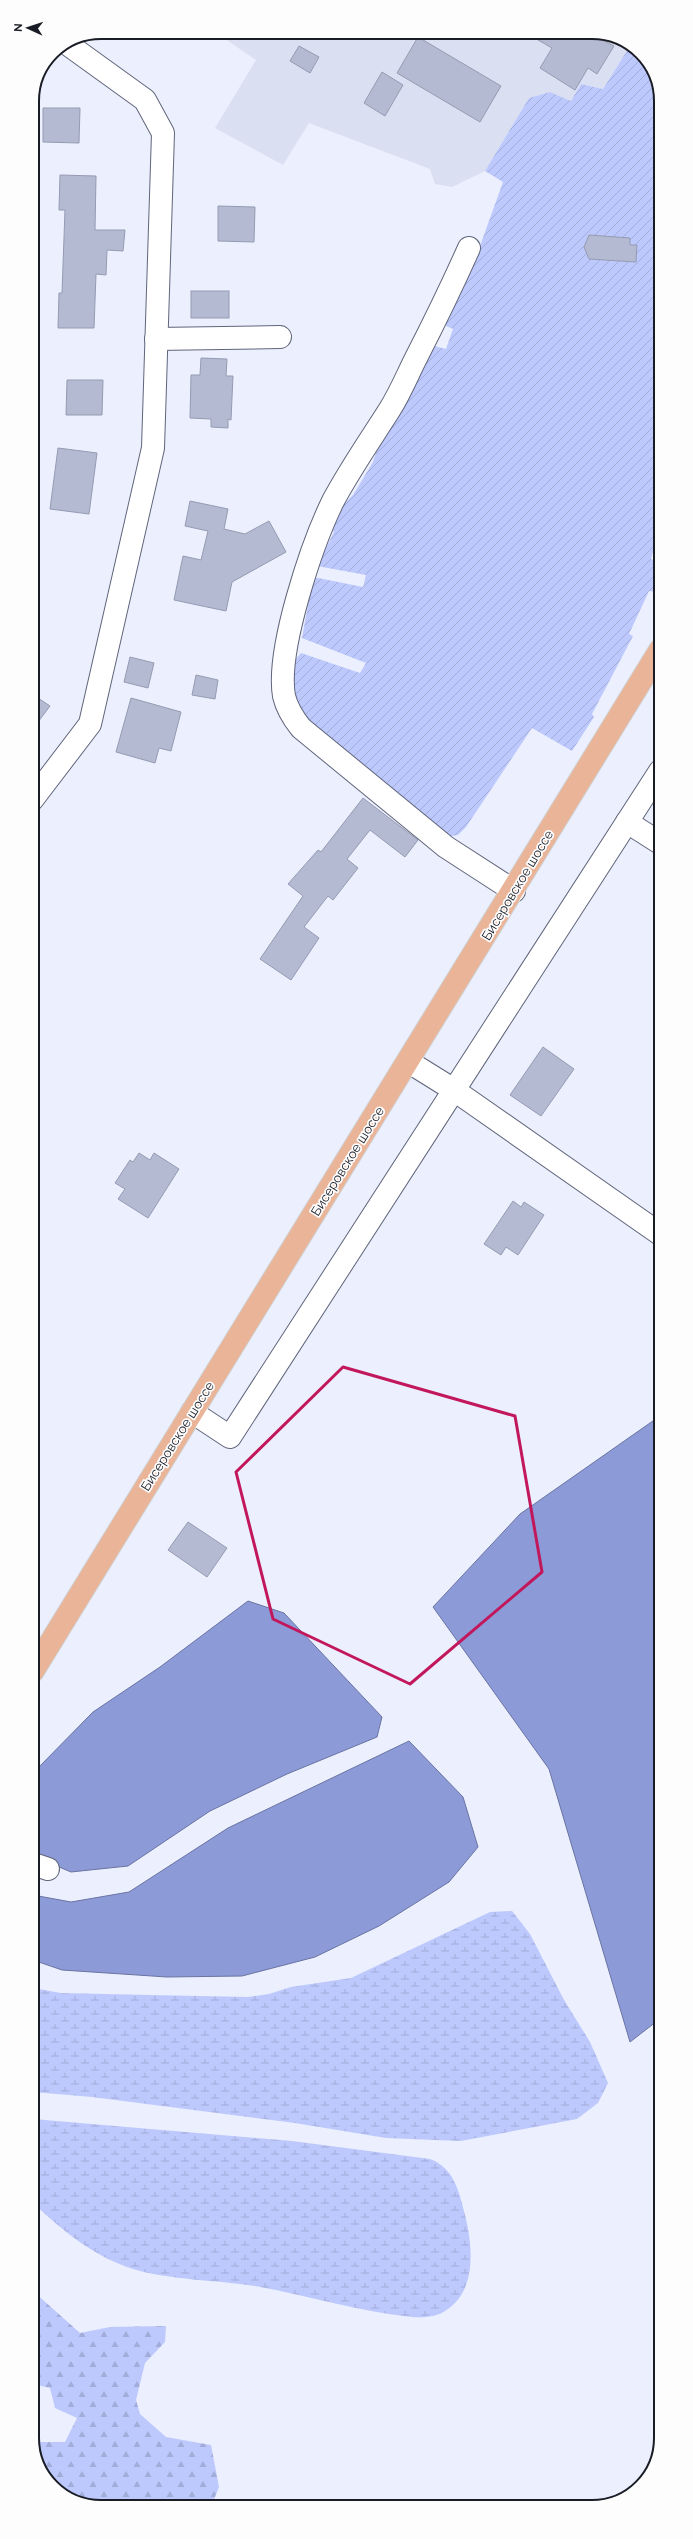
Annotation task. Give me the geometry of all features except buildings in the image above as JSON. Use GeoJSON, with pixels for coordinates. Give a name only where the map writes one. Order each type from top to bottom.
{"type":"FeatureCollection","features":[{"type":"Feature","properties":{"kind":"main road","name":"Бисеровское шоссе"},"geometry":{"type":"LineString","coordinates":[[39,1660],[409,1062],[654,660]]}},
{"type":"Feature","properties":{"kind":"lane"},"geometry":{"type":"LineString","coordinates":[[39,791],[90,724],[153,448],[163,133],[145,100],[71,47]]}},
{"type":"Feature","properties":{"kind":"lane"},"geometry":{"type":"LineString","coordinates":[[469,248],[449,294],[390,409],[376,427],[334,500],[320,529],[305,569],[288,643],[283,676],[284,696],[290,713],[306,732],[446,847],[514,891]]}},
{"type":"Feature","properties":{"kind":"lane"},"geometry":{"type":"LineString","coordinates":[[156,339],[280,337]]}},
{"type":"Feature","properties":{"kind":"lane"},"geometry":{"type":"LineString","coordinates":[[192,1412],[230,1437],[654,780]]}},
{"type":"Feature","properties":{"kind":"lane"},"geometry":{"type":"LineString","coordinates":[[627,822],[654,839]]}},
{"type":"Feature","properties":{"kind":"lane"},"geometry":{"type":"LineString","coordinates":[[409,1062],[454,1090],[654,1230]]}},
{"type":"Feature","properties":{"kind":"highlighted area"},"geometry":{"type":"Polygon","coordinates":[[[343,1367],[515,1416],[542,1572],[410,1684],[273,1619],[236,1472],[343,1367]]]}},
{"type":"Feature","properties":{"kind":"shaded area"},"geometry":{"type":"Polygon","coordinates":[[[225,39],[597,39],[608,41],[628,50],[603,89],[581,84],[571,101],[550,92],[529,98],[485,171],[452,187],[435,184],[430,169],[309,123],[283,165],[215,128],[256,60],[225,39]]]}},
{"type":"Feature","properties":{"kind":"shaded area"},"geometry":{"type":"Polygon","coordinates":[[[654,1420],[654,2023],[630,2042],[549,1769],[433,1607],[520,1514],[654,1420]]]}},
{"type":"Feature","properties":{"kind":"shaded area"},"geometry":{"type":"Polygon","coordinates":[[[248,1601],[284,1613],[382,1717],[377,1737],[287,1774],[210,1811],[128,1866],[71,1872],[39,1859],[39,1767],[93,1712],[160,1667],[248,1601]]]}},
{"type":"Feature","properties":{"kind":"shaded area"},"geometry":{"type":"Polygon","coordinates":[[[409,1741],[463,1797],[478,1847],[449,1882],[379,1926],[315,1957],[242,1976],[167,1977],[62,1970],[39,1962],[39,1896],[71,1902],[129,1892],[228,1828],[409,1741]]]}},
{"type":"Feature","properties":{"kind":"green space"},"geometry":{"type":"Polygon","coordinates":[[[628,50],[639,60],[646,70],[653,89],[654,552],[651,559],[654,561],[654,592],[649,591],[629,634],[633,636],[592,714],[594,717],[572,751],[532,728],[466,827],[458,835],[451,836],[309,724],[299,708],[295,694],[294,661],[301,653],[360,673],[366,663],[302,638],[313,577],[363,587],[366,575],[317,566],[334,532],[332,529],[342,506],[353,495],[373,462],[382,434],[431,345],[446,349],[453,329],[444,325],[475,260],[503,182],[485,171],[529,98],[550,92],[571,101],[581,84],[603,89],[628,50]]]}},
{"type":"Feature","properties":{"kind":"green space"},"geometry":{"type":"Polygon","coordinates":[[[512,1911],[530,1934],[564,2000],[590,2042],[608,2083],[598,2103],[577,2119],[461,2141],[386,2138],[295,2123],[92,2097],[39,2093],[39,1989],[61,1993],[248,1997],[269,1994],[291,1987],[351,1978],[490,1912],[512,1911]]]}},
{"type":"Feature","properties":{"kind":"green space"},"geometry":{"type":"Polygon","coordinates":[[[39,2120],[292,2141],[430,2159],[438,2163],[450,2174],[458,2189],[470,2240],[470,2268],[468,2280],[463,2292],[455,2303],[442,2313],[425,2317],[392,2315],[255,2286],[178,2278],[147,2273],[118,2264],[92,2250],[67,2233],[39,2208],[39,2120]]]}},
{"type":"Feature","properties":{"kind":"green space"},"geometry":{"type":"Polygon","coordinates":[[[39,2296],[80,2333],[110,2327],[166,2326],[165,2342],[145,2363],[136,2400],[140,2414],[166,2437],[211,2445],[219,2487],[214,2500],[96,2500],[70,2492],[60,2485],[47,2469],[40,2450],[39,2442],[65,2442],[77,2418],[55,2408],[50,2388],[39,2385],[39,2296]]]}}]}
